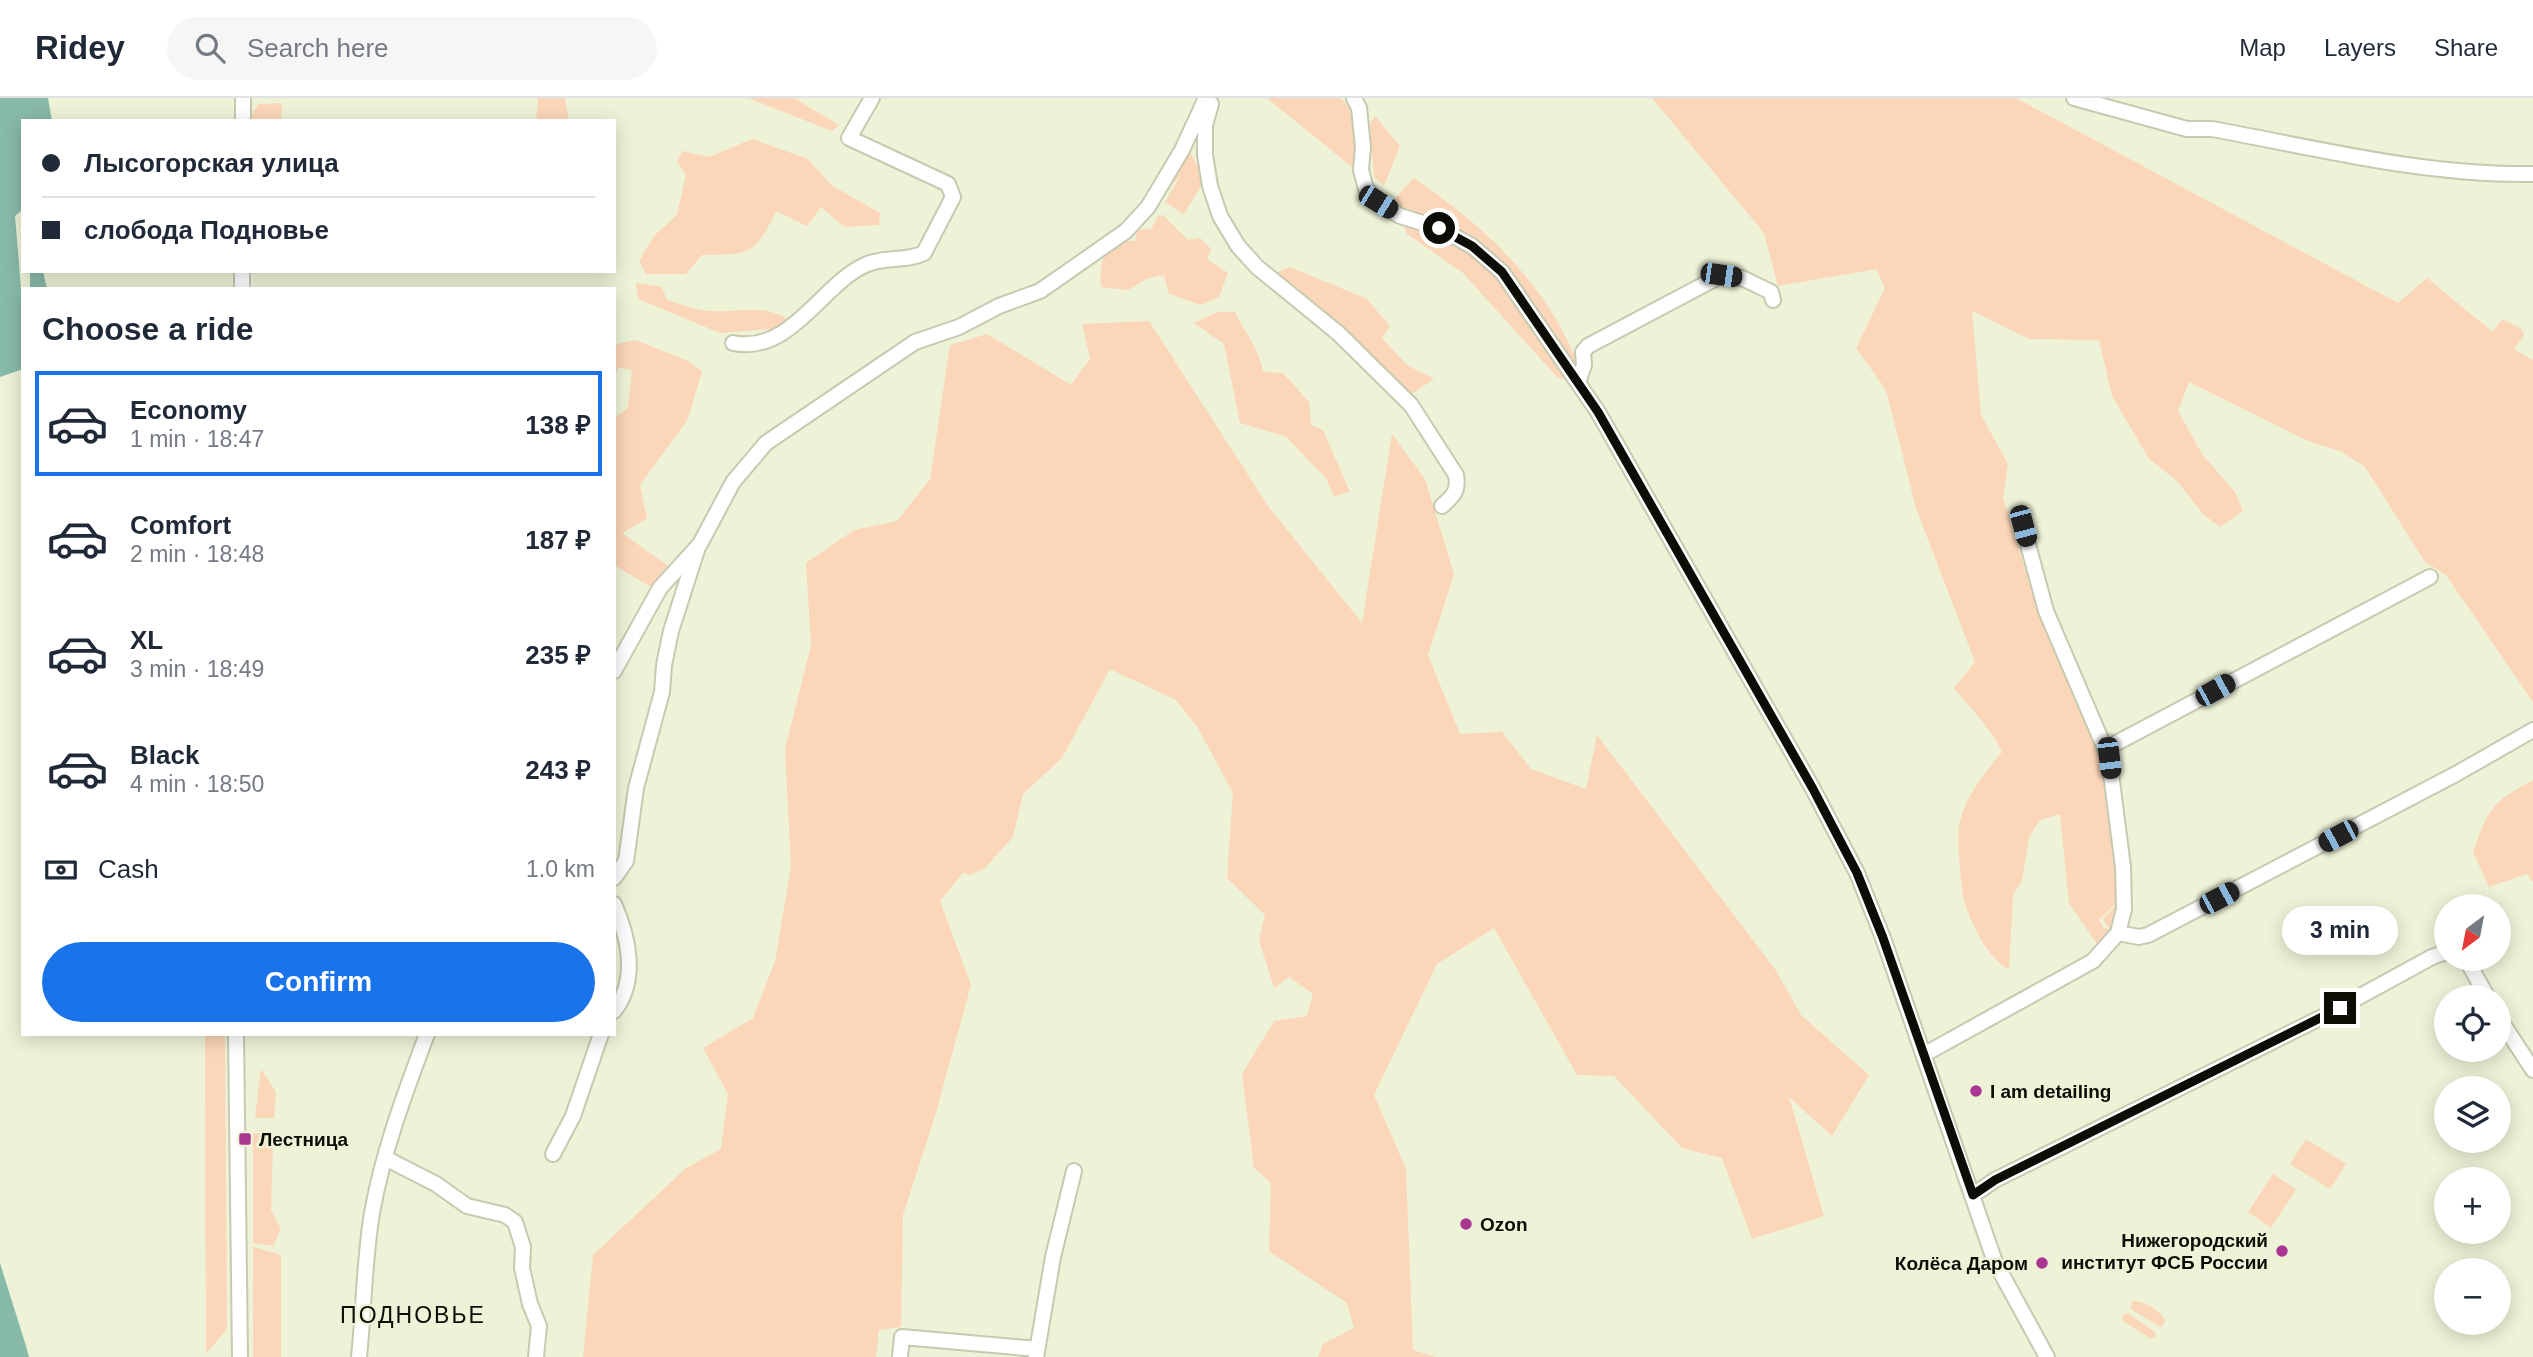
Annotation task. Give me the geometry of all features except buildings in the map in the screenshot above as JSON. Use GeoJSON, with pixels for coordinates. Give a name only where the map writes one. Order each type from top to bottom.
{"type":"FeatureCollection","features":[{"type":"Feature","properties":{"kind":"street"},"geometry":{"type":"LineString","coordinates":[[243,98],[243,119]]}},
{"type":"Feature","properties":{"kind":"street"},"geometry":{"type":"LineString","coordinates":[[733,343],[749,344],[783,334],[838,283],[865,265],[882,259],[924,253],[953,197],[948,184],[849,138],[872,98]]}},
{"type":"Feature","properties":{"kind":"street"},"geometry":{"type":"LineString","coordinates":[[1354,98],[1359,108],[1363,147],[1360,170],[1366,189],[1378,202],[1400,216],[1439,228],[1472,246],[1502,272],[1598,412],[1813,789],[1857,873],[1925,1054],[1995,1262],[2047,1357]]}},
{"type":"Feature","properties":{"kind":"street"},"geometry":{"type":"LineString","coordinates":[[2074,98],[2187,129],[2212,129],[2369,159],[2533,174]]}},
{"type":"Feature","properties":{"kind":"street"},"geometry":{"type":"LineString","coordinates":[[1207,100],[1205,155],[1220,216],[1238,246],[1257,267],[1338,333],[1410,405],[1456,475],[1458,485],[1454,495],[1442,506]]}},
{"type":"Feature","properties":{"kind":"street"},"geometry":{"type":"LineString","coordinates":[[616,875],[626,861],[636,789],[662,692],[671,631],[699,544],[733,482],[751,458],[789,425],[879,369],[915,342],[959,327],[999,306],[1040,291],[1139,221],[1182,150],[1207,100]]}},
{"type":"Feature","properties":{"kind":"street"},"geometry":{"type":"LineString","coordinates":[[1578,383],[1584,365],[1583,352],[1588,346],[1721,275],[1742,278],[1771,292],[1773,300]]}},
{"type":"Feature","properties":{"kind":"street"},"geometry":{"type":"LineString","coordinates":[[1925,1054],[2093,961],[2118,933],[2125,895],[2107,748],[2046,611],[2023,526]]}},
{"type":"Feature","properties":{"kind":"street"},"geometry":{"type":"LineString","coordinates":[[616,667],[660,588],[699,544]]}},
{"type":"Feature","properties":{"kind":"street"},"geometry":{"type":"LineString","coordinates":[[2107,748],[2430,577]]}},
{"type":"Feature","properties":{"kind":"street"},"geometry":{"type":"LineString","coordinates":[[2118,933],[2148,935],[2456,774],[2533,730]]}},
{"type":"Feature","properties":{"kind":"street"},"geometry":{"type":"LineString","coordinates":[[616,910],[627,940],[629,974],[625,997],[616,1008]]}},
{"type":"Feature","properties":{"kind":"street"},"geometry":{"type":"LineString","coordinates":[[1973,1195],[1995,1180],[2324,1017],[2434,956]]}},
{"type":"Feature","properties":{"kind":"street"},"geometry":{"type":"LineString","coordinates":[[236,1036],[240,1357]]}},
{"type":"Feature","properties":{"kind":"street"},"geometry":{"type":"LineString","coordinates":[[359,1357],[362,1283],[373,1210],[396,1112],[426,1036]]}},
{"type":"Feature","properties":{"kind":"street"},"geometry":{"type":"LineString","coordinates":[[552,1154],[573,1116],[600,1036]]}},
{"type":"Feature","properties":{"kind":"street"},"geometry":{"type":"LineString","coordinates":[[2511,1036],[2533,1070]]}},
{"type":"Feature","properties":{"kind":"street"},"geometry":{"type":"LineString","coordinates":[[385,1158],[436,1184],[467,1206],[505,1215],[515,1222],[523,1247],[522,1268],[530,1304],[539,1326],[536,1357]]}},
{"type":"Feature","properties":{"kind":"street"},"geometry":{"type":"LineString","coordinates":[[900,1357],[902,1337],[1036,1353],[1053,1257],[1074,1171]]}},
{"type":"Feature","properties":{"kind":"shaded area"},"geometry":{"type":"Polygon","coordinates":[[[538,98],[565,98],[569,119],[536,119],[538,98]]]}},
{"type":"Feature","properties":{"kind":"shaded area"},"geometry":{"type":"Polygon","coordinates":[[[748,98],[794,98],[839,125],[832,131],[748,98]]]}},
{"type":"Feature","properties":{"kind":"shaded area"},"geometry":{"type":"Polygon","coordinates":[[[1267,98],[1340,98],[1351,112],[1354,122],[1358,172],[1267,98]]]}},
{"type":"Feature","properties":{"kind":"shaded area"},"geometry":{"type":"Polygon","coordinates":[[[1652,98],[2016,98],[2398,303],[2427,278],[2493,332],[2502,319],[2522,329],[2524,336],[2514,349],[2533,360],[2533,702],[2446,575],[2425,562],[2365,467],[2340,451],[2308,441],[2189,382],[2178,411],[2202,454],[2235,492],[2243,511],[2220,527],[2204,515],[2177,481],[2149,459],[2112,396],[2099,340],[2029,339],[1972,311],[1981,415],[2008,464],[2003,498],[2041,619],[2103,751],[2118,864],[2116,903],[2099,920],[2104,928],[2110,930],[2103,919],[2117,904],[2115,935],[2101,950],[2069,903],[2060,814],[2040,820],[2029,837],[2022,880],[2013,895],[2009,970],[1988,950],[1968,912],[1962,887],[1959,843],[1959,827],[1965,806],[2002,752],[1986,726],[1954,688],[1975,662],[1916,508],[1886,390],[1856,348],[1885,288],[1876,269],[1778,286],[1764,233],[1652,98]]]}},
{"type":"Feature","properties":{"kind":"shaded area"},"geometry":{"type":"Polygon","coordinates":[[[282,103],[281,119],[252,119],[252,114],[259,104],[282,103]]]}},
{"type":"Feature","properties":{"kind":"shaded area"},"geometry":{"type":"Polygon","coordinates":[[[1375,116],[1400,146],[1384,186],[1374,177],[1370,124],[1375,116]]]}},
{"type":"Feature","properties":{"kind":"shaded area"},"geometry":{"type":"Polygon","coordinates":[[[752,139],[808,159],[831,185],[880,213],[879,225],[845,227],[821,207],[807,226],[776,211],[756,244],[741,253],[702,255],[686,274],[646,274],[639,261],[655,235],[677,215],[686,174],[677,162],[682,151],[709,157],[752,139]]]}},
{"type":"Feature","properties":{"kind":"shaded area"},"geometry":{"type":"Polygon","coordinates":[[[1187,146],[1205,180],[1184,214],[1165,202],[1181,175],[1172,184],[1170,179],[1177,166],[1184,162],[1182,155],[1187,146]]]}},
{"type":"Feature","properties":{"kind":"shaded area"},"geometry":{"type":"Polygon","coordinates":[[[1414,178],[1466,217],[1512,260],[1550,309],[1580,368],[1572,368],[1492,256],[1443,225],[1402,208],[1395,198],[1414,178]]]}},
{"type":"Feature","properties":{"kind":"shaded area"},"geometry":{"type":"Polygon","coordinates":[[[1163,215],[1188,240],[1200,238],[1211,249],[1207,259],[1228,273],[1219,297],[1201,305],[1169,294],[1164,275],[1148,278],[1128,290],[1101,287],[1101,269],[1110,248],[1125,241],[1135,241],[1137,230],[1151,229],[1158,216],[1163,215]]]}},
{"type":"Feature","properties":{"kind":"shaded area"},"geometry":{"type":"Polygon","coordinates":[[[1403,222],[1466,250],[1498,276],[1570,379],[1558,378],[1463,273],[1407,234],[1403,222]]]}},
{"type":"Feature","properties":{"kind":"shaded area"},"geometry":{"type":"Polygon","coordinates":[[[1290,267],[1367,299],[1390,326],[1382,338],[1407,365],[1434,379],[1410,395],[1273,274],[1290,267]]]}},
{"type":"Feature","properties":{"kind":"shaded area"},"geometry":{"type":"Polygon","coordinates":[[[636,283],[662,287],[667,300],[695,309],[769,311],[787,319],[784,328],[720,333],[638,299],[636,283]]]}},
{"type":"Feature","properties":{"kind":"shaded area"},"geometry":{"type":"Polygon","coordinates":[[[1218,312],[1235,312],[1255,348],[1263,372],[1283,373],[1309,402],[1311,425],[1323,430],[1350,492],[1334,496],[1326,478],[1285,436],[1240,423],[1224,344],[1194,323],[1218,312]]]}},
{"type":"Feature","properties":{"kind":"shaded area"},"geometry":{"type":"Polygon","coordinates":[[[1149,321],[1268,506],[1362,623],[1392,434],[1425,479],[1454,574],[1428,655],[1460,734],[1502,732],[1531,769],[1586,789],[1597,735],[1775,969],[1801,1015],[1869,1075],[1832,1136],[1789,1097],[1824,1216],[1752,1239],[1722,1158],[1682,1148],[1614,1076],[1577,1075],[1494,928],[1437,964],[1374,1095],[1406,1169],[1413,1350],[1436,1357],[1318,1357],[1323,1344],[1354,1328],[1347,1303],[1269,1251],[1271,1183],[1254,1168],[1242,1074],[1274,1021],[1307,1016],[1313,994],[1289,977],[1274,988],[1259,940],[1265,915],[1227,878],[1233,793],[1198,728],[1176,700],[1110,669],[1062,758],[1023,794],[1013,837],[985,868],[970,875],[963,873],[940,901],[971,985],[935,1116],[903,1215],[901,1327],[879,1330],[876,1357],[583,1357],[593,1255],[686,1168],[721,1149],[728,1094],[703,1048],[753,1018],[775,961],[791,868],[785,749],[811,645],[806,563],[854,530],[897,521],[930,479],[950,345],[987,334],[1071,385],[1090,359],[1082,324],[1149,321]]]}},
{"type":"Feature","properties":{"kind":"shaded area"},"geometry":{"type":"Polygon","coordinates":[[[635,340],[686,360],[702,371],[688,419],[640,485],[647,519],[622,533],[671,568],[654,589],[616,566],[616,417],[628,408],[632,370],[618,367],[616,376],[616,345],[635,340]]]}},
{"type":"Feature","properties":{"kind":"shaded area"},"geometry":{"type":"Polygon","coordinates":[[[2533,780],[2533,882],[2527,874],[2489,887],[2473,852],[2483,826],[2500,801],[2533,780]]]}},
{"type":"Feature","properties":{"kind":"shaded area"},"geometry":{"type":"Polygon","coordinates":[[[205,1036],[225,1036],[227,1329],[206,1354],[205,1036]]]}},
{"type":"Feature","properties":{"kind":"shaded area"},"geometry":{"type":"Polygon","coordinates":[[[261,1069],[276,1092],[274,1118],[255,1118],[261,1069]]]}},
{"type":"Feature","properties":{"kind":"shaded area"},"geometry":{"type":"Polygon","coordinates":[[[253,1133],[266,1133],[273,1142],[271,1210],[281,1229],[273,1246],[253,1243],[253,1133]]]}},
{"type":"Feature","properties":{"kind":"shaded area"},"geometry":{"type":"Polygon","coordinates":[[[2306,1139],[2346,1164],[2330,1189],[2290,1164],[2306,1139]]]}},
{"type":"Feature","properties":{"kind":"shaded area"},"geometry":{"type":"Polygon","coordinates":[[[2273,1174],[2296,1189],[2271,1228],[2248,1212],[2273,1174]]]}},
{"type":"Feature","properties":{"kind":"shaded area"},"geometry":{"type":"Polygon","coordinates":[[[253,1247],[281,1255],[281,1357],[253,1357],[253,1247]]]}},
{"type":"Feature","properties":{"kind":"shaded area"},"geometry":{"type":"Polygon","coordinates":[[[2132,1301],[2155,1309],[2165,1320],[2163,1326],[2160,1327],[2131,1309],[2132,1301]]]}},
{"type":"Feature","properties":{"kind":"shaded area"},"geometry":{"type":"Polygon","coordinates":[[[2127,1313],[2155,1332],[2156,1337],[2151,1339],[2123,1321],[2123,1315],[2127,1313]]]}},
{"type":"Feature","properties":{"kind":"water"},"geometry":{"type":"Polygon","coordinates":[[[0,98],[48,98],[52,119],[21,119],[21,273],[43,273],[47,287],[21,287],[21,370],[0,377],[0,98]]]}},
{"type":"Feature","properties":{"kind":"water"},"geometry":{"type":"Polygon","coordinates":[[[0,1263],[26,1346],[29,1357],[0,1357],[0,1263]]]}},
{"type":"Feature","properties":{"kind":"pier"},"geometry":{"type":"Polygon","coordinates":[[[21,211],[21,273],[30,273],[30,287],[21,288],[15,216],[21,211]]]}},
{"type":"Feature","properties":{"kind":"place","name":"I am detailing"},"geometry":{"type":"Point","coordinates":[1976,1091]}},
{"type":"Feature","properties":{"kind":"place","name":"Лестница"},"geometry":{"type":"Point","coordinates":[245,1139]}},
{"type":"Feature","properties":{"kind":"place","name":"Ozon"},"geometry":{"type":"Point","coordinates":[1466,1224]}},
{"type":"Feature","properties":{"kind":"place","name":"Нижегородский институт ФСБ России"},"geometry":{"type":"Point","coordinates":[2282,1251]}},
{"type":"Feature","properties":{"kind":"place","name":"Колёса Даром"},"geometry":{"type":"Point","coordinates":[2042,1263]}},
{"type":"Feature","properties":{"kind":"district","name":"ПОДНОВЬЕ"},"geometry":{"type":"Point","coordinates":[413,1315]}},
{"type":"Feature","properties":{"kind":"route"},"geometry":{"type":"LineString","coordinates":[[1439,228],[1472,246],[1502,272],[1598,412],[1813,789],[1857,873],[1883,938],[1973,1195],[1995,1180],[2340,1008]]}}]}
